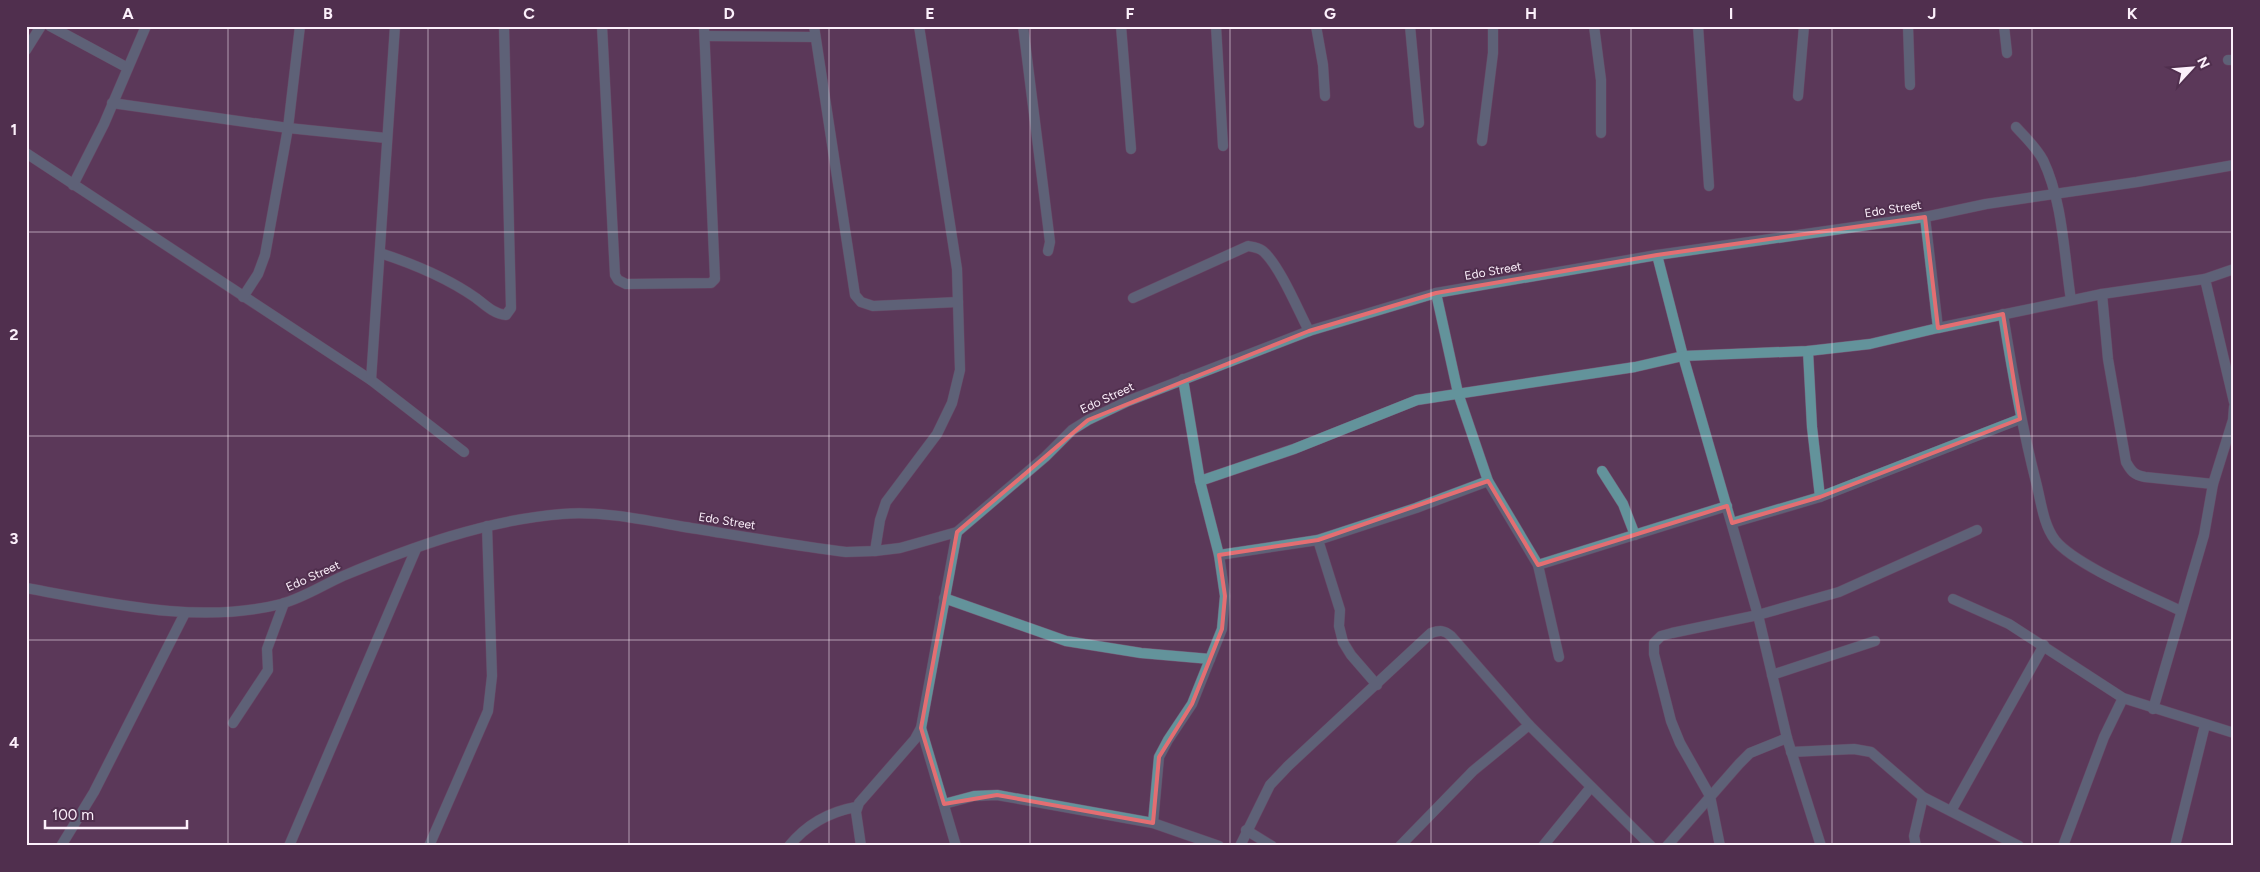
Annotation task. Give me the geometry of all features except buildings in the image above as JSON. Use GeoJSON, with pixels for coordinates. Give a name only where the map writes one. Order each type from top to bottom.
{"type":"FeatureCollection","features":[{"type":"Feature","properties":{"kind":"street"},"geometry":{"type":"LineString","coordinates":[[26,50],[41,26]]}},
{"type":"Feature","properties":{"kind":"street"},"geometry":{"type":"LineString","coordinates":[[50,26],[126,67]]}},
{"type":"Feature","properties":{"kind":"street"},"geometry":{"type":"LineString","coordinates":[[73,186],[146,26]]}},
{"type":"Feature","properties":{"kind":"street"},"geometry":{"type":"LineString","coordinates":[[243,297],[258,274],[264,255],[288,128],[300,26]]}},
{"type":"Feature","properties":{"kind":"street"},"geometry":{"type":"LineString","coordinates":[[371,380],[394,26]]}},
{"type":"Feature","properties":{"kind":"street"},"geometry":{"type":"LineString","coordinates":[[380,253],[422,267],[464,290],[498,314],[506,315],[511,308],[504,26]]}},
{"type":"Feature","properties":{"kind":"street"},"geometry":{"type":"LineString","coordinates":[[602,26],[615,275],[618,280],[626,284],[711,283],[715,279],[705,31],[814,38]]}},
{"type":"Feature","properties":{"kind":"street"},"geometry":{"type":"LineString","coordinates":[[814,26],[814,38],[855,295],[861,302],[873,306],[958,302]]}},
{"type":"Feature","properties":{"kind":"street"},"geometry":{"type":"LineString","coordinates":[[875,551],[880,520],[886,502],[937,434],[952,403],[960,370],[957,269],[919,26]]}},
{"type":"Feature","properties":{"kind":"street"},"geometry":{"type":"LineString","coordinates":[[1023,26],[1050,242],[1048,250]]}},
{"type":"Feature","properties":{"kind":"street"},"geometry":{"type":"LineString","coordinates":[[1121,26],[1131,149]]}},
{"type":"Feature","properties":{"kind":"street"},"geometry":{"type":"LineString","coordinates":[[1216,26],[1223,146]]}},
{"type":"Feature","properties":{"kind":"street"},"geometry":{"type":"LineString","coordinates":[[1316,26],[1323,65],[1325,96]]}},
{"type":"Feature","properties":{"kind":"street"},"geometry":{"type":"LineString","coordinates":[[1410,26],[1419,122]]}},
{"type":"Feature","properties":{"kind":"street"},"geometry":{"type":"LineString","coordinates":[[1482,141],[1492,62],[1493,26]]}},
{"type":"Feature","properties":{"kind":"street"},"geometry":{"type":"LineString","coordinates":[[1594,26],[1601,80],[1601,133]]}},
{"type":"Feature","properties":{"kind":"street"},"geometry":{"type":"LineString","coordinates":[[1698,26],[1709,186]]}},
{"type":"Feature","properties":{"kind":"street"},"geometry":{"type":"LineString","coordinates":[[1798,96],[1804,26]]}},
{"type":"Feature","properties":{"kind":"street"},"geometry":{"type":"LineString","coordinates":[[1908,26],[1910,85]]}},
{"type":"Feature","properties":{"kind":"street"},"geometry":{"type":"LineString","coordinates":[[2004,26],[2008,53]]}},
{"type":"Feature","properties":{"kind":"street"},"geometry":{"type":"LineString","coordinates":[[112,103],[288,128],[386,138]]}},
{"type":"Feature","properties":{"kind":"street"},"geometry":{"type":"LineString","coordinates":[[2016,127],[2042,159],[2055,194],[2071,300]]}},
{"type":"Feature","properties":{"kind":"street"},"geometry":{"type":"LineString","coordinates":[[26,153],[73,186],[371,380],[464,452]]}},
{"type":"Feature","properties":{"kind":"street","name":"Edo Street"},"geometry":{"type":"LineString","coordinates":[[26,588],[185,613],[217,613],[284,603],[343,576],[416,549],[487,526],[562,514],[610,514],[811,548],[846,552],[875,551],[926,542],[957,532],[1045,458],[1079,425],[1128,401],[1309,331],[1436,293],[1657,255],[1925,217],[1986,204],[2137,182],[2234,164]]}},
{"type":"Feature","properties":{"kind":"street"},"geometry":{"type":"LineString","coordinates":[[1925,217],[1938,328]]}},
{"type":"Feature","properties":{"kind":"street"},"geometry":{"type":"LineString","coordinates":[[1133,298],[1248,246],[1257,247],[1265,253],[1291,295],[1309,331]]}},
{"type":"Feature","properties":{"kind":"street"},"geometry":{"type":"LineString","coordinates":[[1657,255],[1758,615],[1787,738],[1821,846]]}},
{"type":"Feature","properties":{"kind":"street"},"geometry":{"type":"LineString","coordinates":[[1200,481],[1294,449],[1417,400],[1635,367],[1684,356],[1808,351],[1870,344],[2071,300],[2205,279],[2234,270]]}},
{"type":"Feature","properties":{"kind":"street"},"geometry":{"type":"LineString","coordinates":[[2205,279],[2234,402]]}},
{"type":"Feature","properties":{"kind":"street"},"geometry":{"type":"LineString","coordinates":[[1436,293],[1458,393],[1488,481],[1538,565],[1558,657]]}},
{"type":"Feature","properties":{"kind":"street"},"geometry":{"type":"LineString","coordinates":[[2102,294],[2108,359],[2126,462],[2130,470],[2137,476],[2213,484]]}},
{"type":"Feature","properties":{"kind":"street"},"geometry":{"type":"LineString","coordinates":[[2003,314],[2020,419],[2046,521],[2055,539],[2070,553],[2119,581],[2181,611]]}},
{"type":"Feature","properties":{"kind":"street"},"geometry":{"type":"LineString","coordinates":[[1808,351],[1812,427],[1820,497]]}},
{"type":"Feature","properties":{"kind":"street"},"geometry":{"type":"LineString","coordinates":[[1153,823],[1159,757],[1192,704],[1222,629],[1225,596],[1219,555],[1200,481],[1183,379]]}},
{"type":"Feature","properties":{"kind":"street"},"geometry":{"type":"LineString","coordinates":[[2153,709],[2204,535],[2213,484],[2233,420],[2234,407]]}},
{"type":"Feature","properties":{"kind":"street"},"geometry":{"type":"LineString","coordinates":[[1732,524],[1820,497],[2020,419]]}},
{"type":"Feature","properties":{"kind":"street"},"geometry":{"type":"LineString","coordinates":[[1602,471],[1623,504],[1635,535]]}},
{"type":"Feature","properties":{"kind":"street"},"geometry":{"type":"LineString","coordinates":[[1219,555],[1318,540],[1384,516],[1416,508],[1488,481]]}},
{"type":"Feature","properties":{"kind":"street"},"geometry":{"type":"LineString","coordinates":[[1538,565],[1727,506]]}},
{"type":"Feature","properties":{"kind":"street"},"geometry":{"type":"LineString","coordinates":[[428,846],[488,711],[492,676],[487,526]]}},
{"type":"Feature","properties":{"kind":"street"},"geometry":{"type":"LineString","coordinates":[[1720,846],[1710,796],[1680,743],[1671,721],[1654,654],[1654,643],[1661,636],[1758,615],[1839,592],[1977,530]]}},
{"type":"Feature","properties":{"kind":"street"},"geometry":{"type":"LineString","coordinates":[[789,846],[798,835],[819,819],[838,810],[856,807],[915,739],[921,728],[957,532]]}},
{"type":"Feature","properties":{"kind":"street"},"geometry":{"type":"LineString","coordinates":[[1318,540],[1340,610],[1339,626],[1343,642],[1351,655],[1377,685]]}},
{"type":"Feature","properties":{"kind":"street"},"geometry":{"type":"LineString","coordinates":[[289,846],[416,549]]}},
{"type":"Feature","properties":{"kind":"street"},"geometry":{"type":"LineString","coordinates":[[944,598],[1066,641],[1141,653],[1210,659]]}},
{"type":"Feature","properties":{"kind":"street"},"geometry":{"type":"LineString","coordinates":[[1953,599],[2009,624],[2123,698],[2234,733]]}},
{"type":"Feature","properties":{"kind":"street"},"geometry":{"type":"LineString","coordinates":[[234,723],[268,670],[267,649],[284,603]]}},
{"type":"Feature","properties":{"kind":"street"},"geometry":{"type":"LineString","coordinates":[[61,846],[94,792],[185,613]]}},
{"type":"Feature","properties":{"kind":"street"},"geometry":{"type":"LineString","coordinates":[[1240,846],[1246,830],[1270,786],[1288,766],[1431,633],[1438,630],[1446,631],[1529,725],[1651,846]]}},
{"type":"Feature","properties":{"kind":"street"},"geometry":{"type":"LineString","coordinates":[[1772,675],[1875,641]]}},
{"type":"Feature","properties":{"kind":"street"},"geometry":{"type":"LineString","coordinates":[[1950,811],[2044,645]]}},
{"type":"Feature","properties":{"kind":"street"},"geometry":{"type":"LineString","coordinates":[[2063,846],[2104,737],[2123,698]]}},
{"type":"Feature","properties":{"kind":"street"},"geometry":{"type":"LineString","coordinates":[[1400,846],[1472,772],[1529,725]]}},
{"type":"Feature","properties":{"kind":"street"},"geometry":{"type":"LineString","coordinates":[[2175,846],[2205,725]]}},
{"type":"Feature","properties":{"kind":"street"},"geometry":{"type":"LineString","coordinates":[[921,728],[956,846]]}},
{"type":"Feature","properties":{"kind":"street"},"geometry":{"type":"LineString","coordinates":[[1667,846],[1750,753],[1787,738]]}},
{"type":"Feature","properties":{"kind":"street"},"geometry":{"type":"LineString","coordinates":[[1791,752],[1854,749],[1871,752],[1923,797],[2019,846]]}},
{"type":"Feature","properties":{"kind":"street"},"geometry":{"type":"LineString","coordinates":[[1543,846],[1591,786]]}},
{"type":"Feature","properties":{"kind":"street"},"geometry":{"type":"LineString","coordinates":[[944,804],[974,796],[991,795],[1153,823],[1219,846]]}},
{"type":"Feature","properties":{"kind":"street"},"geometry":{"type":"LineString","coordinates":[[1916,846],[1914,836],[1923,797]]}},
{"type":"Feature","properties":{"kind":"street"},"geometry":{"type":"LineString","coordinates":[[856,807],[861,846]]}},
{"type":"Feature","properties":{"kind":"street"},"geometry":{"type":"LineString","coordinates":[[1246,830],[1272,846]]}},
{"type":"Feature","properties":{"kind":"highlighted area"},"geometry":{"type":"Polygon","coordinates":[[[1925,217],[1938,328],[2003,314],[2020,419],[1820,497],[1732,523],[1727,506],[1538,565],[1488,481],[1318,540],[1219,555],[1225,596],[1222,629],[1192,704],[1159,757],[1153,823],[997,795],[944,804],[921,728],[957,532],[1088,420],[1309,331],[1436,293],[1657,255],[1925,217]]]}}]}
